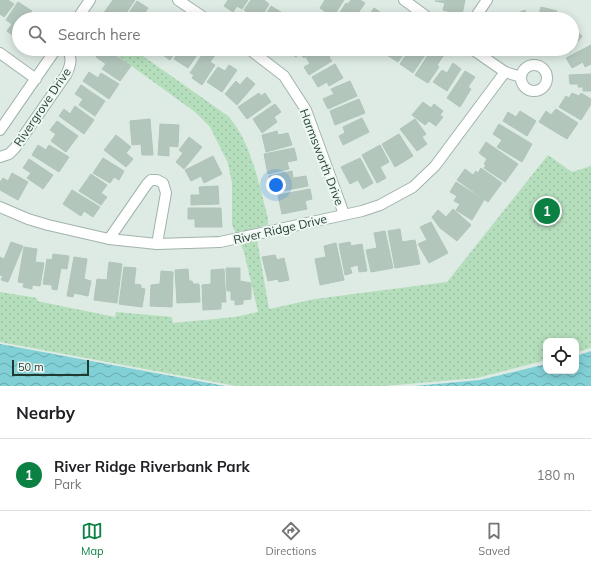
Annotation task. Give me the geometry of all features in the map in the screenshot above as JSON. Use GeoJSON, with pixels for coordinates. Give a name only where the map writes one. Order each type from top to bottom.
{"type":"FeatureCollection","features":[{"type":"Feature","properties":{"kind":"street"},"geometry":{"type":"LineString","coordinates":[[82,12],[90,0]]}},
{"type":"Feature","properties":{"kind":"street"},"geometry":{"type":"LineString","coordinates":[[178,0],[196,12]]}},
{"type":"Feature","properties":{"kind":"street"},"geometry":{"type":"LineString","coordinates":[[404,0],[420,12]]}},
{"type":"Feature","properties":{"kind":"street"},"geometry":{"type":"LineString","coordinates":[[479,12],[487,0]]}},
{"type":"Feature","properties":{"kind":"street"},"geometry":{"type":"LineString","coordinates":[[0,53],[36,79]]}},
{"type":"Feature","properties":{"kind":"street","name":"Rivergrove Drive"},"geometry":{"type":"LineString","coordinates":[[0,130],[51,56]]}},
{"type":"Feature","properties":{"kind":"street","name":"Rivergrove Drive"},"geometry":{"type":"LineString","coordinates":[[0,157],[9,154],[15,148],[66,74],[70,67],[71,56]]}},
{"type":"Feature","properties":{"kind":"street","name":"Harmsworth Drive"},"geometry":{"type":"LineString","coordinates":[[258,56],[284,76],[306,110],[344,214]]}},
{"type":"Feature","properties":{"kind":"street"},"geometry":{"type":"LineString","coordinates":[[482,56],[505,72],[521,77]]}},
{"type":"Feature","properties":{"kind":"street","name":"River Ridge Drive"},"geometry":{"type":"LineString","coordinates":[[0,207],[28,219],[109,239],[157,244],[220,242],[380,205],[413,187],[447,151],[505,72]]}},
{"type":"Feature","properties":{"kind":"street"},"geometry":{"type":"LineString","coordinates":[[109,239],[147,184],[151,180],[157,180],[163,183],[166,193],[157,244]]}},
{"type":"Feature","properties":{"kind":"green space"},"geometry":{"type":"Polygon","coordinates":[[[118,56],[143,56],[228,116],[236,126],[243,138],[253,164],[268,218],[268,225],[255,228],[269,309],[315,299],[447,282],[548,155],[572,172],[591,166],[591,348],[579,351],[579,338],[543,338],[543,361],[477,378],[385,386],[236,386],[0,342],[0,292],[37,298],[37,301],[115,317],[116,312],[172,317],[173,323],[235,317],[258,312],[244,252],[232,225],[232,183],[228,163],[210,127],[195,112],[118,56]]]}},
{"type":"Feature","properties":{"kind":"water"},"geometry":{"type":"Polygon","coordinates":[[[0,344],[225,386],[0,386],[0,344]]]}},
{"type":"Feature","properties":{"kind":"water"},"geometry":{"type":"Polygon","coordinates":[[[591,351],[591,386],[414,386],[480,380],[543,365],[543,374],[579,374],[579,355],[591,351]]]}},
{"type":"Feature","properties":{"kind":"building"},"geometry":{"type":"Polygon","coordinates":[[[0,0],[8,0],[14,4],[4,17],[0,14],[0,0]]]}},
{"type":"Feature","properties":{"kind":"building"},"geometry":{"type":"Polygon","coordinates":[[[113,0],[135,0],[127,12],[104,12],[113,0]]]}},
{"type":"Feature","properties":{"kind":"building"},"geometry":{"type":"Polygon","coordinates":[[[228,0],[248,0],[242,9],[237,6],[233,12],[224,6],[228,0]]]}},
{"type":"Feature","properties":{"kind":"building"},"geometry":{"type":"Polygon","coordinates":[[[251,0],[264,0],[269,4],[264,12],[247,12],[244,10],[251,0]]]}},
{"type":"Feature","properties":{"kind":"building"},"geometry":{"type":"Polygon","coordinates":[[[325,0],[344,0],[336,12],[326,12],[320,8],[325,0]]]}},
{"type":"Feature","properties":{"kind":"building"},"geometry":{"type":"Polygon","coordinates":[[[351,0],[360,0],[365,3],[359,12],[340,12],[346,3],[348,4],[351,0]]]}},
{"type":"Feature","properties":{"kind":"building"},"geometry":{"type":"Polygon","coordinates":[[[465,0],[463,12],[451,12],[443,10],[445,3],[435,1],[465,0]]]}},
{"type":"Feature","properties":{"kind":"building"},"geometry":{"type":"Polygon","coordinates":[[[137,1],[148,8],[146,12],[130,12],[137,1]]]}},
{"type":"Feature","properties":{"kind":"building"},"geometry":{"type":"Polygon","coordinates":[[[18,2],[32,11],[12,12],[12,24],[6,20],[18,2]]]}},
{"type":"Feature","properties":{"kind":"building"},"geometry":{"type":"Polygon","coordinates":[[[271,6],[281,12],[267,12],[271,6]]]}},
{"type":"Feature","properties":{"kind":"building"},"geometry":{"type":"Polygon","coordinates":[[[541,7],[557,11],[557,12],[540,12],[541,7]]]}},
{"type":"Feature","properties":{"kind":"building"},"geometry":{"type":"Polygon","coordinates":[[[374,8],[380,12],[371,12],[374,8]]]}},
{"type":"Feature","properties":{"kind":"building"},"geometry":{"type":"Polygon","coordinates":[[[12,24],[12,35],[7,31],[12,24]]]}},
{"type":"Feature","properties":{"kind":"building"},"geometry":{"type":"Polygon","coordinates":[[[591,45],[591,64],[585,67],[583,62],[572,68],[566,58],[570,56],[579,56],[579,51],[591,45]]]}},
{"type":"Feature","properties":{"kind":"building"},"geometry":{"type":"Polygon","coordinates":[[[116,56],[131,66],[120,81],[102,69],[106,64],[96,57],[116,56]]]}},
{"type":"Feature","properties":{"kind":"building"},"geometry":{"type":"Polygon","coordinates":[[[164,56],[173,56],[170,60],[164,56]]]}},
{"type":"Feature","properties":{"kind":"building"},"geometry":{"type":"Polygon","coordinates":[[[176,56],[196,56],[188,68],[174,59],[176,56]]]}},
{"type":"Feature","properties":{"kind":"building"},"geometry":{"type":"Polygon","coordinates":[[[201,56],[214,56],[210,62],[215,65],[202,85],[192,78],[194,75],[190,73],[201,56]]]}},
{"type":"Feature","properties":{"kind":"building"},"geometry":{"type":"Polygon","coordinates":[[[330,56],[329,57],[332,61],[309,75],[304,67],[310,64],[306,57],[330,56]]]}},
{"type":"Feature","properties":{"kind":"building"},"geometry":{"type":"Polygon","coordinates":[[[388,56],[402,56],[398,62],[388,56]]]}},
{"type":"Feature","properties":{"kind":"building"},"geometry":{"type":"Polygon","coordinates":[[[405,56],[424,56],[413,73],[400,64],[405,56]]]}},
{"type":"Feature","properties":{"kind":"building"},"geometry":{"type":"Polygon","coordinates":[[[427,56],[443,56],[437,65],[439,67],[428,83],[415,75],[427,56]]]}},
{"type":"Feature","properties":{"kind":"building"},"geometry":{"type":"Polygon","coordinates":[[[453,63],[461,69],[447,91],[433,82],[442,70],[447,73],[453,63]]]}},
{"type":"Feature","properties":{"kind":"building"},"geometry":{"type":"Polygon","coordinates":[[[335,64],[343,78],[329,86],[327,82],[318,87],[312,77],[335,64]]]}},
{"type":"Feature","properties":{"kind":"building"},"geometry":{"type":"Polygon","coordinates":[[[229,65],[237,70],[222,92],[207,82],[218,67],[225,71],[229,65]]]}},
{"type":"Feature","properties":{"kind":"building"},"geometry":{"type":"Polygon","coordinates":[[[465,71],[475,77],[468,87],[471,89],[460,107],[447,98],[465,71]]]}},
{"type":"Feature","properties":{"kind":"building"},"geometry":{"type":"Polygon","coordinates":[[[89,72],[98,78],[101,73],[119,84],[109,99],[83,81],[89,72]]]}},
{"type":"Feature","properties":{"kind":"building"},"geometry":{"type":"Polygon","coordinates":[[[591,74],[591,91],[583,91],[583,87],[578,87],[578,84],[570,84],[569,75],[591,74]]]}},
{"type":"Feature","properties":{"kind":"building"},"geometry":{"type":"Polygon","coordinates":[[[247,77],[255,84],[237,105],[225,94],[236,81],[240,85],[247,77]]]}},
{"type":"Feature","properties":{"kind":"building"},"geometry":{"type":"Polygon","coordinates":[[[350,81],[357,96],[328,109],[323,99],[334,94],[331,89],[350,81]]]}},
{"type":"Feature","properties":{"kind":"building"},"geometry":{"type":"Polygon","coordinates":[[[81,85],[105,101],[95,116],[79,105],[83,99],[75,94],[81,85]]]}},
{"type":"Feature","properties":{"kind":"building"},"geometry":{"type":"Polygon","coordinates":[[[259,93],[261,96],[265,93],[271,102],[247,119],[238,107],[259,93]]]}},
{"type":"Feature","properties":{"kind":"building"},"geometry":{"type":"Polygon","coordinates":[[[572,93],[579,96],[581,93],[591,99],[591,104],[581,120],[559,107],[566,96],[569,98],[572,93]]]}},
{"type":"Feature","properties":{"kind":"building"},"geometry":{"type":"Polygon","coordinates":[[[359,99],[365,113],[335,125],[330,111],[359,99]]]}},
{"type":"Feature","properties":{"kind":"building"},"geometry":{"type":"Polygon","coordinates":[[[423,102],[431,108],[434,104],[443,111],[440,115],[443,117],[436,126],[429,121],[425,125],[412,115],[423,102]]]}},
{"type":"Feature","properties":{"kind":"building"},"geometry":{"type":"Polygon","coordinates":[[[275,104],[281,112],[274,117],[277,122],[262,133],[253,119],[275,104]]]}},
{"type":"Feature","properties":{"kind":"building"},"geometry":{"type":"Polygon","coordinates":[[[75,106],[94,120],[84,134],[59,116],[64,109],[70,114],[75,106]]]}},
{"type":"Feature","properties":{"kind":"building"},"geometry":{"type":"Polygon","coordinates":[[[556,109],[578,123],[567,139],[539,122],[546,111],[551,115],[556,109]]]}},
{"type":"Feature","properties":{"kind":"building"},"geometry":{"type":"Polygon","coordinates":[[[520,111],[536,121],[527,136],[503,121],[508,112],[516,117],[520,111]]]}},
{"type":"Feature","properties":{"kind":"building"},"geometry":{"type":"Polygon","coordinates":[[[362,118],[369,132],[343,145],[339,136],[345,133],[343,127],[362,118]]]}},
{"type":"Feature","properties":{"kind":"building"},"geometry":{"type":"Polygon","coordinates":[[[150,119],[153,155],[142,155],[141,144],[132,145],[130,121],[150,119]]]}},
{"type":"Feature","properties":{"kind":"building"},"geometry":{"type":"Polygon","coordinates":[[[415,119],[426,134],[422,137],[427,144],[417,151],[400,129],[415,119]]]}},
{"type":"Feature","properties":{"kind":"building"},"geometry":{"type":"Polygon","coordinates":[[[57,121],[78,136],[66,152],[51,141],[56,134],[50,130],[57,121]]]}},
{"type":"Feature","properties":{"kind":"building"},"geometry":{"type":"Polygon","coordinates":[[[160,124],[179,125],[178,147],[169,146],[169,156],[158,155],[160,124]]]}},
{"type":"Feature","properties":{"kind":"building"},"geometry":{"type":"Polygon","coordinates":[[[499,124],[532,144],[522,162],[497,147],[502,140],[493,134],[499,124]]]}},
{"type":"Feature","properties":{"kind":"building"},"geometry":{"type":"Polygon","coordinates":[[[277,131],[278,135],[288,133],[292,145],[266,152],[262,135],[277,131]]]}},
{"type":"Feature","properties":{"kind":"building"},"geometry":{"type":"Polygon","coordinates":[[[399,134],[413,156],[395,167],[382,144],[399,134]]]}},
{"type":"Feature","properties":{"kind":"building"},"geometry":{"type":"Polygon","coordinates":[[[116,135],[131,147],[126,153],[133,159],[126,167],[104,150],[116,135]]]}},
{"type":"Feature","properties":{"kind":"building"},"geometry":{"type":"Polygon","coordinates":[[[189,137],[202,147],[184,169],[176,162],[183,153],[179,150],[189,137]]]}},
{"type":"Feature","properties":{"kind":"building"},"geometry":{"type":"Polygon","coordinates":[[[486,142],[518,164],[505,182],[484,168],[486,165],[484,164],[487,159],[479,153],[486,142]]]}},
{"type":"Feature","properties":{"kind":"building"},"geometry":{"type":"Polygon","coordinates":[[[38,145],[46,150],[49,145],[69,157],[59,172],[32,155],[38,145]]]}},
{"type":"Feature","properties":{"kind":"building"},"geometry":{"type":"Polygon","coordinates":[[[380,145],[389,162],[380,167],[386,178],[377,183],[362,155],[380,145]]]}},
{"type":"Feature","properties":{"kind":"building"},"geometry":{"type":"Polygon","coordinates":[[[294,148],[297,160],[287,162],[289,169],[268,174],[264,154],[294,148]]]}},
{"type":"Feature","properties":{"kind":"building"},"geometry":{"type":"Polygon","coordinates":[[[213,156],[222,174],[204,183],[201,176],[191,181],[185,170],[213,156]]]}},
{"type":"Feature","properties":{"kind":"building"},"geometry":{"type":"Polygon","coordinates":[[[103,158],[124,171],[119,180],[114,177],[110,183],[93,173],[103,158]]]}},
{"type":"Feature","properties":{"kind":"building"},"geometry":{"type":"Polygon","coordinates":[[[360,158],[373,183],[363,189],[358,180],[350,184],[341,167],[360,158]]]}},
{"type":"Feature","properties":{"kind":"building"},"geometry":{"type":"Polygon","coordinates":[[[29,159],[53,175],[43,189],[27,178],[31,173],[23,168],[29,159]]]}},
{"type":"Feature","properties":{"kind":"building"},"geometry":{"type":"Polygon","coordinates":[[[481,168],[502,183],[488,202],[457,180],[465,169],[473,175],[476,171],[478,173],[481,168]]]}},
{"type":"Feature","properties":{"kind":"building"},"geometry":{"type":"Polygon","coordinates":[[[292,171],[293,178],[306,176],[308,186],[272,193],[269,176],[292,171]]]}},
{"type":"Feature","properties":{"kind":"building"},"geometry":{"type":"Polygon","coordinates":[[[12,173],[28,182],[18,200],[0,190],[0,182],[3,178],[8,181],[12,173]]]}},
{"type":"Feature","properties":{"kind":"building"},"geometry":{"type":"Polygon","coordinates":[[[91,174],[107,185],[101,193],[107,197],[101,205],[79,191],[91,174]]]}},
{"type":"Feature","properties":{"kind":"building"},"geometry":{"type":"Polygon","coordinates":[[[456,182],[484,200],[472,220],[456,210],[460,204],[454,201],[457,196],[450,192],[456,182]]]}},
{"type":"Feature","properties":{"kind":"building"},"geometry":{"type":"Polygon","coordinates":[[[218,186],[219,204],[191,205],[191,195],[200,195],[199,187],[218,186]]]}},
{"type":"Feature","properties":{"kind":"building"},"geometry":{"type":"Polygon","coordinates":[[[310,189],[312,199],[305,201],[307,209],[282,214],[278,195],[310,189]]]}},
{"type":"Feature","properties":{"kind":"building"},"geometry":{"type":"Polygon","coordinates":[[[72,190],[100,207],[93,217],[84,211],[81,216],[63,204],[72,190]]]}},
{"type":"Feature","properties":{"kind":"building"},"geometry":{"type":"Polygon","coordinates":[[[188,208],[221,208],[222,227],[195,227],[195,219],[188,219],[188,208]]]}},
{"type":"Feature","properties":{"kind":"building"},"geometry":{"type":"Polygon","coordinates":[[[453,209],[471,225],[457,241],[440,228],[432,217],[438,210],[446,217],[453,209]]]}},
{"type":"Feature","properties":{"kind":"building"},"geometry":{"type":"Polygon","coordinates":[[[431,222],[448,253],[429,263],[418,244],[427,240],[420,227],[431,222]]]}},
{"type":"Feature","properties":{"kind":"building"},"geometry":{"type":"Polygon","coordinates":[[[400,229],[402,242],[415,240],[420,264],[395,268],[388,231],[400,229]]]}},
{"type":"Feature","properties":{"kind":"building"},"geometry":{"type":"Polygon","coordinates":[[[385,231],[393,268],[371,272],[366,250],[377,248],[374,233],[385,231]]]}},
{"type":"Feature","properties":{"kind":"building"},"geometry":{"type":"Polygon","coordinates":[[[11,242],[23,246],[8,282],[1,280],[3,276],[0,275],[0,257],[4,259],[11,242]]]}},
{"type":"Feature","properties":{"kind":"building"},"geometry":{"type":"Polygon","coordinates":[[[350,242],[351,246],[362,244],[367,271],[359,272],[358,265],[350,267],[352,273],[345,275],[339,244],[350,242]]]}},
{"type":"Feature","properties":{"kind":"building"},"geometry":{"type":"Polygon","coordinates":[[[336,243],[344,280],[320,285],[315,259],[326,257],[324,246],[336,243]]]}},
{"type":"Feature","properties":{"kind":"building"},"geometry":{"type":"Polygon","coordinates":[[[24,247],[37,249],[35,262],[44,263],[40,286],[32,285],[32,289],[23,287],[24,283],[18,282],[24,247]]]}},
{"type":"Feature","properties":{"kind":"building"},"geometry":{"type":"Polygon","coordinates":[[[53,254],[69,256],[67,269],[61,268],[57,290],[52,289],[52,285],[43,284],[47,259],[52,260],[53,254]]]}},
{"type":"Feature","properties":{"kind":"building"},"geometry":{"type":"Polygon","coordinates":[[[275,255],[277,260],[284,258],[289,280],[279,282],[278,279],[268,281],[262,257],[275,255]]]}},
{"type":"Feature","properties":{"kind":"building"},"geometry":{"type":"Polygon","coordinates":[[[74,257],[87,259],[84,279],[91,281],[88,296],[74,293],[73,297],[67,296],[74,257]]]}},
{"type":"Feature","properties":{"kind":"building"},"geometry":{"type":"Polygon","coordinates":[[[109,262],[122,264],[117,303],[94,300],[97,279],[107,280],[109,262]]]}},
{"type":"Feature","properties":{"kind":"building"},"geometry":{"type":"Polygon","coordinates":[[[124,267],[136,268],[134,284],[141,285],[141,288],[145,289],[142,307],[119,304],[124,267]]]}},
{"type":"Feature","properties":{"kind":"building"},"geometry":{"type":"Polygon","coordinates":[[[226,268],[240,268],[240,281],[251,283],[251,299],[243,300],[243,304],[235,305],[235,300],[231,300],[231,291],[227,291],[226,268]]]}},
{"type":"Feature","properties":{"kind":"building"},"geometry":{"type":"Polygon","coordinates":[[[188,269],[189,281],[192,281],[193,284],[199,284],[200,302],[177,303],[175,270],[188,269]]]}},
{"type":"Feature","properties":{"kind":"building"},"geometry":{"type":"Polygon","coordinates":[[[224,269],[226,302],[221,302],[221,309],[203,310],[202,285],[211,284],[211,270],[224,269]]]}},
{"type":"Feature","properties":{"kind":"building"},"geometry":{"type":"Polygon","coordinates":[[[161,271],[173,272],[172,307],[150,306],[151,285],[160,284],[161,271]]]}},
{"type":"Feature","properties":{"kind":"place","name":"River Ridge Riverbank Park"},"geometry":{"type":"Point","coordinates":[547,211]}}]}
